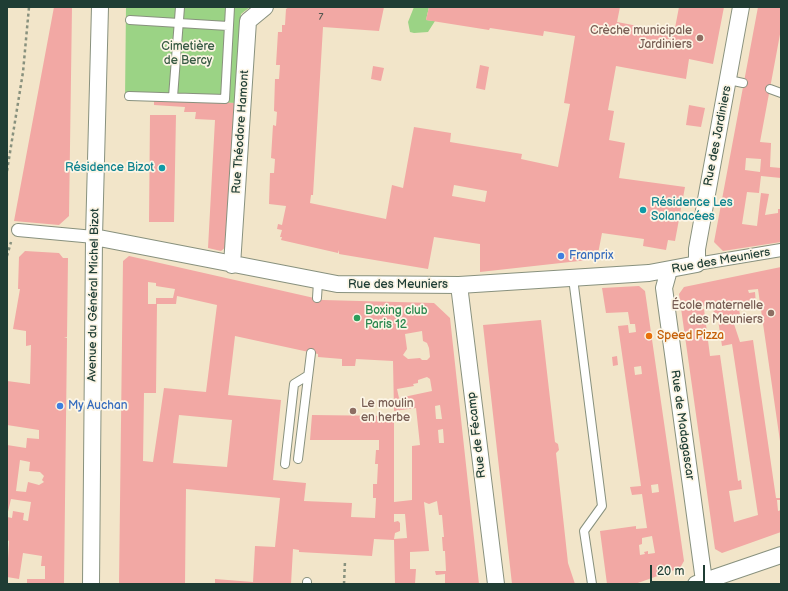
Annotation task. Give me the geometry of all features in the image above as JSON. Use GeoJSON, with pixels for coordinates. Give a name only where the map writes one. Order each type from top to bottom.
{"type":"FeatureCollection","features":[{"type":"Feature","properties":{"kind":"street","name":"Avenue du Général Michel Bizot"},"geometry":{"type":"LineString","coordinates":[[91,584],[94,237],[100,7]]}},
{"type":"Feature","properties":{"kind":"street","name":"Rue Théodore Hamont"},"geometry":{"type":"LineString","coordinates":[[232,265],[248,21],[265,7]]}},
{"type":"Feature","properties":{"kind":"street","name":"Rue des Jardiniers"},"geometry":{"type":"LineString","coordinates":[[697,264],[697,248],[736,82],[741,7]]}},
{"type":"Feature","properties":{"kind":"street","name":"Rue des Meuniers"},"geometry":{"type":"LineString","coordinates":[[18,230],[94,237],[318,282],[337,284],[459,285],[573,278],[669,270],[781,250]]}},
{"type":"Feature","properties":{"kind":"street","name":"Rue de Madagascar"},"geometry":{"type":"LineString","coordinates":[[669,270],[664,288],[700,583]]}},
{"type":"Feature","properties":{"kind":"street","name":"Rue de Fécamp"},"geometry":{"type":"LineString","coordinates":[[459,285],[496,584]]}},
{"type":"Feature","properties":{"kind":"street"},"geometry":{"type":"LineString","coordinates":[[700,583],[781,555]]}},
{"type":"Feature","properties":{"kind":"lane"},"geometry":{"type":"LineString","coordinates":[[173,97],[180,7]]}},
{"type":"Feature","properties":{"kind":"lane"},"geometry":{"type":"LineString","coordinates":[[129,96],[225,99],[230,7]]}},
{"type":"Feature","properties":{"kind":"lane"},"geometry":{"type":"LineString","coordinates":[[130,20],[228,26]]}},
{"type":"Feature","properties":{"kind":"lane"},"geometry":{"type":"LineString","coordinates":[[770,89],[781,93]]}},
{"type":"Feature","properties":{"kind":"lane"},"geometry":{"type":"LineString","coordinates":[[573,278],[602,506],[584,530],[592,584]]}},
{"type":"Feature","properties":{"kind":"lane"},"geometry":{"type":"LineString","coordinates":[[316,298],[318,282]]}},
{"type":"Feature","properties":{"kind":"lane"},"geometry":{"type":"LineString","coordinates":[[298,459],[311,353]]}},
{"type":"Feature","properties":{"kind":"lane"},"geometry":{"type":"LineString","coordinates":[[285,464],[294,384],[307,376]]}},
{"type":"Feature","properties":{"kind":"path"},"geometry":{"type":"LineString","coordinates":[[7,171],[23,72],[29,7]]}},
{"type":"Feature","properties":{"kind":"path"},"geometry":{"type":"LineString","coordinates":[[7,246],[9,246],[7,256]]}},
{"type":"Feature","properties":{"kind":"path"},"geometry":{"type":"LineString","coordinates":[[344,584],[345,561]]}},
{"type":"Feature","properties":{"kind":"green space","name":"Cimetière de Bercy"},"geometry":{"type":"Polygon","coordinates":[[[126,7],[250,7],[241,14],[235,103],[125,99],[126,7]]]}},
{"type":"Feature","properties":{"kind":"green space"},"geometry":{"type":"Polygon","coordinates":[[[414,7],[429,7],[426,20],[435,21],[428,32],[410,32],[408,22],[414,7]]]}},
{"type":"Feature","properties":{"kind":"building"},"geometry":{"type":"Polygon","coordinates":[[[54,7],[72,7],[69,216],[59,225],[14,221],[54,7]]]}},
{"type":"Feature","properties":{"kind":"building"},"geometry":{"type":"Polygon","coordinates":[[[289,7],[384,7],[379,31],[323,27],[313,195],[311,195],[310,203],[386,219],[392,185],[403,188],[414,127],[451,133],[450,142],[522,154],[521,159],[558,167],[570,104],[564,103],[575,36],[544,31],[543,36],[490,28],[489,30],[426,20],[429,7],[620,7],[617,22],[664,31],[665,26],[675,28],[679,7],[724,7],[713,64],[689,59],[686,79],[616,66],[608,110],[614,111],[609,140],[625,143],[619,178],[685,187],[675,241],[668,240],[666,250],[643,246],[644,239],[602,233],[597,259],[480,272],[480,244],[434,237],[428,269],[339,254],[339,250],[338,253],[281,240],[282,237],[280,237],[282,230],[277,229],[278,224],[282,225],[286,206],[269,204],[270,173],[274,173],[275,159],[271,158],[273,125],[276,126],[277,112],[274,111],[275,79],[279,79],[280,65],[276,65],[278,32],[282,32],[282,25],[285,25],[286,9],[289,7]],[[454,185],[452,196],[485,202],[487,191],[454,185]]]}},
{"type":"Feature","properties":{"kind":"building"},"geometry":{"type":"Polygon","coordinates":[[[758,7],[781,7],[781,29],[760,142],[771,143],[770,167],[781,168],[781,178],[761,176],[759,193],[747,192],[742,224],[757,226],[761,193],[769,194],[765,215],[778,213],[778,209],[781,209],[781,242],[723,251],[714,242],[758,7]],[[746,158],[745,170],[760,172],[761,159],[746,158]]]}},
{"type":"Feature","properties":{"kind":"building"},"geometry":{"type":"Polygon","coordinates":[[[480,65],[489,67],[485,90],[476,88],[480,65]]]}},
{"type":"Feature","properties":{"kind":"building"},"geometry":{"type":"Polygon","coordinates":[[[373,66],[384,68],[381,81],[371,79],[373,66]]]}},
{"type":"Feature","properties":{"kind":"building"},"geometry":{"type":"Polygon","coordinates":[[[154,100],[235,103],[227,246],[221,251],[208,248],[215,120],[195,119],[196,112],[184,112],[185,107],[154,105],[154,100]]]}},
{"type":"Feature","properties":{"kind":"building"},"geometry":{"type":"Polygon","coordinates":[[[689,105],[705,108],[701,127],[686,125],[689,105]]]}},
{"type":"Feature","properties":{"kind":"building","name":"Résidence Bizot"},"geometry":{"type":"Polygon","coordinates":[[[150,115],[176,115],[174,222],[149,222],[150,115]]]}},
{"type":"Feature","properties":{"kind":"building"},"geometry":{"type":"Polygon","coordinates":[[[25,251],[59,253],[63,258],[68,258],[67,337],[64,338],[67,338],[64,584],[27,584],[27,579],[45,579],[45,566],[41,566],[42,556],[23,553],[19,579],[7,577],[9,541],[7,540],[7,517],[12,518],[13,511],[24,513],[23,520],[28,521],[31,502],[11,499],[7,516],[7,445],[26,448],[27,438],[39,439],[39,430],[7,425],[7,381],[30,384],[31,345],[26,346],[26,331],[13,329],[20,289],[18,289],[19,257],[25,251]],[[20,460],[16,491],[26,492],[28,482],[39,485],[44,482],[42,480],[44,476],[40,472],[29,471],[30,462],[20,460]]]}},
{"type":"Feature","properties":{"kind":"building"},"geometry":{"type":"Polygon","coordinates":[[[129,256],[323,300],[434,303],[450,318],[479,584],[445,584],[445,574],[436,575],[435,571],[446,571],[445,551],[443,551],[442,537],[444,537],[442,515],[439,515],[437,501],[429,504],[424,502],[429,551],[410,552],[410,569],[416,569],[415,584],[395,584],[394,540],[374,539],[372,556],[299,552],[299,550],[293,549],[291,584],[215,584],[215,579],[253,582],[255,546],[275,547],[280,498],[186,489],[185,584],[119,584],[123,261],[129,256]],[[148,282],[148,304],[156,304],[156,298],[173,298],[175,289],[156,286],[156,283],[148,282]],[[177,296],[176,304],[157,304],[156,393],[144,393],[143,461],[153,462],[164,388],[206,392],[217,305],[177,296]],[[422,331],[405,334],[407,349],[403,355],[408,359],[420,358],[422,360],[427,360],[430,357],[427,343],[423,341],[422,331]],[[235,336],[228,395],[281,400],[273,480],[306,483],[304,501],[352,503],[351,517],[375,518],[376,498],[373,498],[373,484],[377,484],[378,464],[375,464],[376,450],[379,450],[379,440],[310,440],[312,415],[394,416],[394,502],[412,500],[412,446],[420,445],[416,408],[394,411],[393,361],[356,359],[355,366],[342,366],[342,359],[318,357],[318,354],[235,336]],[[427,377],[418,380],[418,383],[413,384],[414,386],[397,389],[399,398],[432,391],[430,379],[427,377]],[[440,405],[435,406],[436,419],[442,419],[440,405]],[[179,415],[173,463],[227,467],[232,420],[179,415]],[[443,429],[438,430],[439,443],[444,443],[443,429]],[[394,514],[394,522],[398,521],[400,523],[400,531],[395,533],[394,539],[407,538],[405,514],[394,514]]]}},
{"type":"Feature","properties":{"kind":"building"},"geometry":{"type":"Polygon","coordinates":[[[781,267],[781,448],[758,289],[748,290],[749,293],[755,292],[756,304],[742,306],[742,303],[738,304],[741,320],[733,321],[740,342],[753,340],[776,498],[781,498],[781,500],[777,500],[778,511],[781,510],[781,532],[722,553],[715,549],[679,294],[684,287],[781,267]],[[712,305],[699,307],[699,310],[704,309],[710,356],[720,355],[738,481],[741,480],[742,489],[729,491],[734,522],[758,515],[732,344],[722,346],[717,313],[714,313],[712,305]]]}},
{"type":"Feature","properties":{"kind":"building"},"geometry":{"type":"Polygon","coordinates":[[[639,286],[645,291],[684,561],[680,568],[635,584],[607,584],[600,531],[636,526],[636,529],[647,528],[642,494],[632,495],[630,487],[641,486],[618,326],[628,325],[629,333],[636,332],[635,324],[630,324],[628,312],[606,313],[602,288],[639,286]],[[641,366],[634,367],[635,375],[642,374],[641,366]],[[658,484],[651,485],[652,493],[659,492],[658,484]],[[652,536],[642,538],[642,544],[639,545],[640,555],[645,554],[644,552],[648,551],[648,554],[655,553],[652,536]]]}},
{"type":"Feature","properties":{"kind":"building"},"geometry":{"type":"Polygon","coordinates":[[[541,320],[555,442],[558,444],[559,450],[556,453],[568,563],[575,584],[512,584],[483,325],[541,320]]]}},
{"type":"Feature","properties":{"kind":"building"},"geometry":{"type":"Polygon","coordinates":[[[617,356],[618,365],[613,366],[612,357],[617,356]]]}},
{"type":"Feature","properties":{"kind":"place","name":"Crèche municipale Jardiniers"},"geometry":{"type":"Point","coordinates":[700,38]}},
{"type":"Feature","properties":{"kind":"place","name":"Résidence Bizot"},"geometry":{"type":"Point","coordinates":[162,168]}},
{"type":"Feature","properties":{"kind":"place","name":"Résidence Les Solanacées"},"geometry":{"type":"Point","coordinates":[643,210]}},
{"type":"Feature","properties":{"kind":"place","name":"Franprix"},"geometry":{"type":"Point","coordinates":[561,256]}},
{"type":"Feature","properties":{"kind":"place","name":"École maternelle des Meuniers"},"geometry":{"type":"Point","coordinates":[771,313]}},
{"type":"Feature","properties":{"kind":"place","name":"Boxing club Paris 12"},"geometry":{"type":"Point","coordinates":[357,318]}},
{"type":"Feature","properties":{"kind":"place","name":"Speed Pizza"},"geometry":{"type":"Point","coordinates":[649,336]}},
{"type":"Feature","properties":{"kind":"place","name":"My Auchan"},"geometry":{"type":"Point","coordinates":[60,406]}},
{"type":"Feature","properties":{"kind":"place","name":"Le moulin en herbe"},"geometry":{"type":"Point","coordinates":[353,411]}}]}
